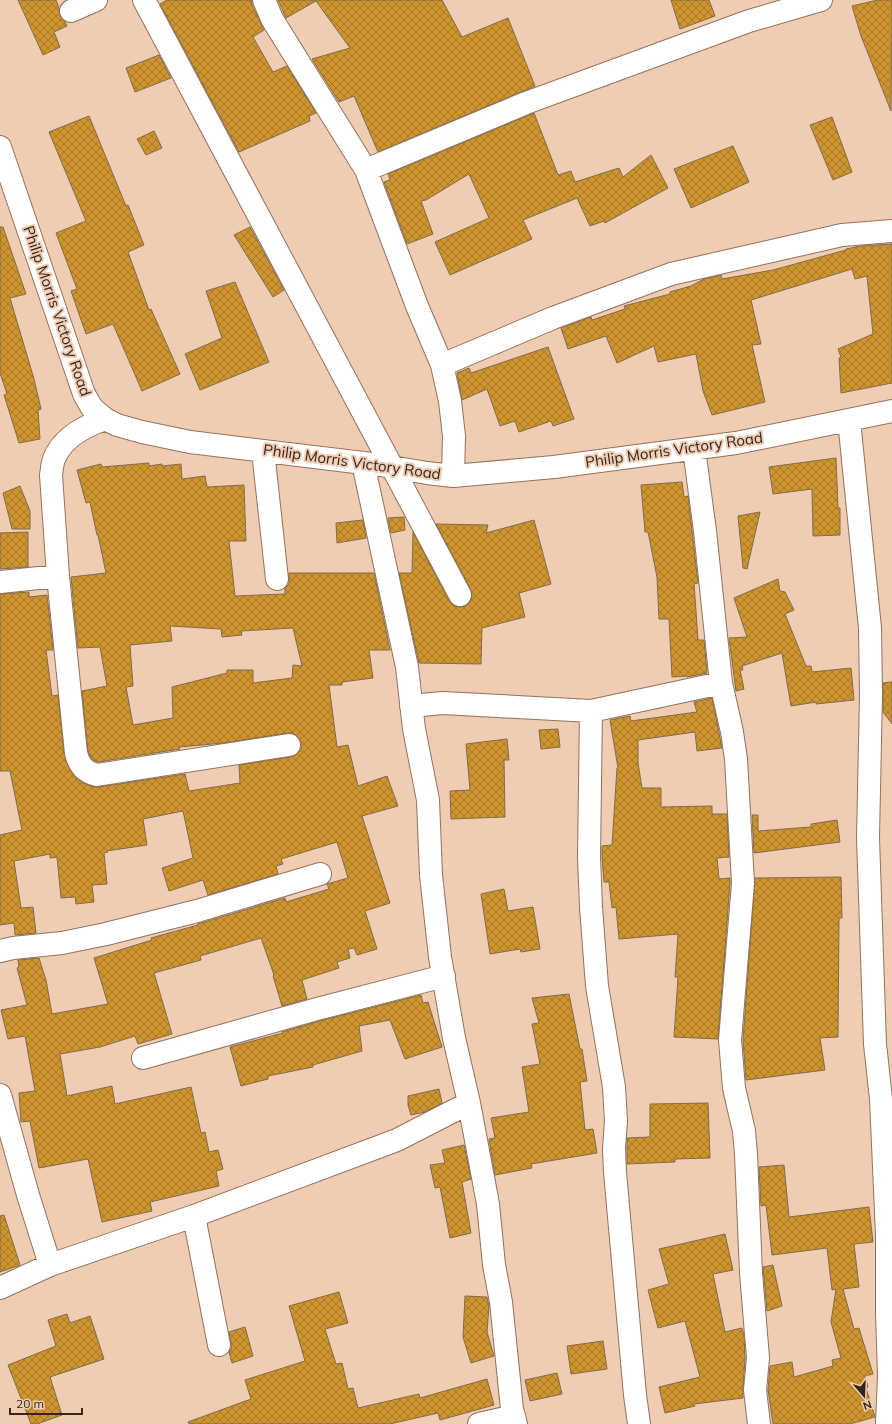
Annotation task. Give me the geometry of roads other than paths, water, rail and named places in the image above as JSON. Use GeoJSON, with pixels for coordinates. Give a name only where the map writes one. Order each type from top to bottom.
{"type":"FeatureCollection","features":[{"type":"Feature","properties":{"kind":"street"},"geometry":{"type":"LineString","coordinates":[[72,11],[96,0]]}},
{"type":"Feature","properties":{"kind":"street"},"geometry":{"type":"LineString","coordinates":[[144,0],[460,595]]}},
{"type":"Feature","properties":{"kind":"street"},"geometry":{"type":"LineString","coordinates":[[264,0],[276,26],[366,170],[417,306],[442,365],[450,401],[454,436],[453,476]]}},
{"type":"Feature","properties":{"kind":"street"},"geometry":{"type":"LineString","coordinates":[[366,170],[526,103],[749,21],[821,0]]}},
{"type":"Feature","properties":{"kind":"street","name":"Philip Morris Victory Road"},"geometry":{"type":"LineString","coordinates":[[0,147],[84,394],[92,408],[105,419],[117,425],[149,434],[190,442],[363,463],[453,476],[554,467],[736,443],[892,411]]}},
{"type":"Feature","properties":{"kind":"street"},"geometry":{"type":"LineString","coordinates":[[442,365],[553,318],[671,274],[842,235],[892,230]]}},
{"type":"Feature","properties":{"kind":"street"},"geometry":{"type":"LineString","coordinates":[[105,419],[90,424],[61,446],[53,460],[51,475],[58,576],[78,761],[83,769],[97,775],[289,746]]}},
{"type":"Feature","properties":{"kind":"street"},"geometry":{"type":"LineString","coordinates":[[849,420],[870,628],[871,694],[868,838],[875,1044],[882,1099],[887,1235],[889,1375],[887,1424]]}},
{"type":"Feature","properties":{"kind":"street"},"geometry":{"type":"LineString","coordinates":[[694,449],[705,531],[721,683],[732,732],[736,760],[743,883],[730,1040],[734,1088],[744,1132],[746,1154],[751,1273],[758,1358],[755,1390],[759,1424]]}},
{"type":"Feature","properties":{"kind":"street"},"geometry":{"type":"LineString","coordinates":[[263,451],[277,579]]}},
{"type":"Feature","properties":{"kind":"street"},"geometry":{"type":"LineString","coordinates":[[363,463],[407,667],[411,706],[428,800],[430,875],[444,976],[454,1038],[469,1103],[488,1204],[494,1265],[501,1302],[511,1403],[515,1420],[479,1424]]}},
{"type":"Feature","properties":{"kind":"street"},"geometry":{"type":"LineString","coordinates":[[0,582],[58,576]]}},
{"type":"Feature","properties":{"kind":"street"},"geometry":{"type":"LineString","coordinates":[[411,706],[443,703],[591,710],[721,683]]}},
{"type":"Feature","properties":{"kind":"street"},"geometry":{"type":"LineString","coordinates":[[591,710],[589,857],[591,907],[597,986],[614,1087],[616,1121],[614,1172],[639,1424]]}},
{"type":"Feature","properties":{"kind":"street"},"geometry":{"type":"LineString","coordinates":[[0,951],[13,948],[62,943],[106,934],[196,911],[320,874]]}},
{"type":"Feature","properties":{"kind":"street"},"geometry":{"type":"LineString","coordinates":[[143,1058],[317,1009],[444,976]]}},
{"type":"Feature","properties":{"kind":"street"},"geometry":{"type":"LineString","coordinates":[[0,1095],[28,1195],[50,1265]]}},
{"type":"Feature","properties":{"kind":"street"},"geometry":{"type":"LineString","coordinates":[[0,1288],[50,1265],[194,1216],[397,1140],[469,1103]]}},
{"type":"Feature","properties":{"kind":"street"},"geometry":{"type":"LineString","coordinates":[[194,1216],[220,1345]]}}]}
